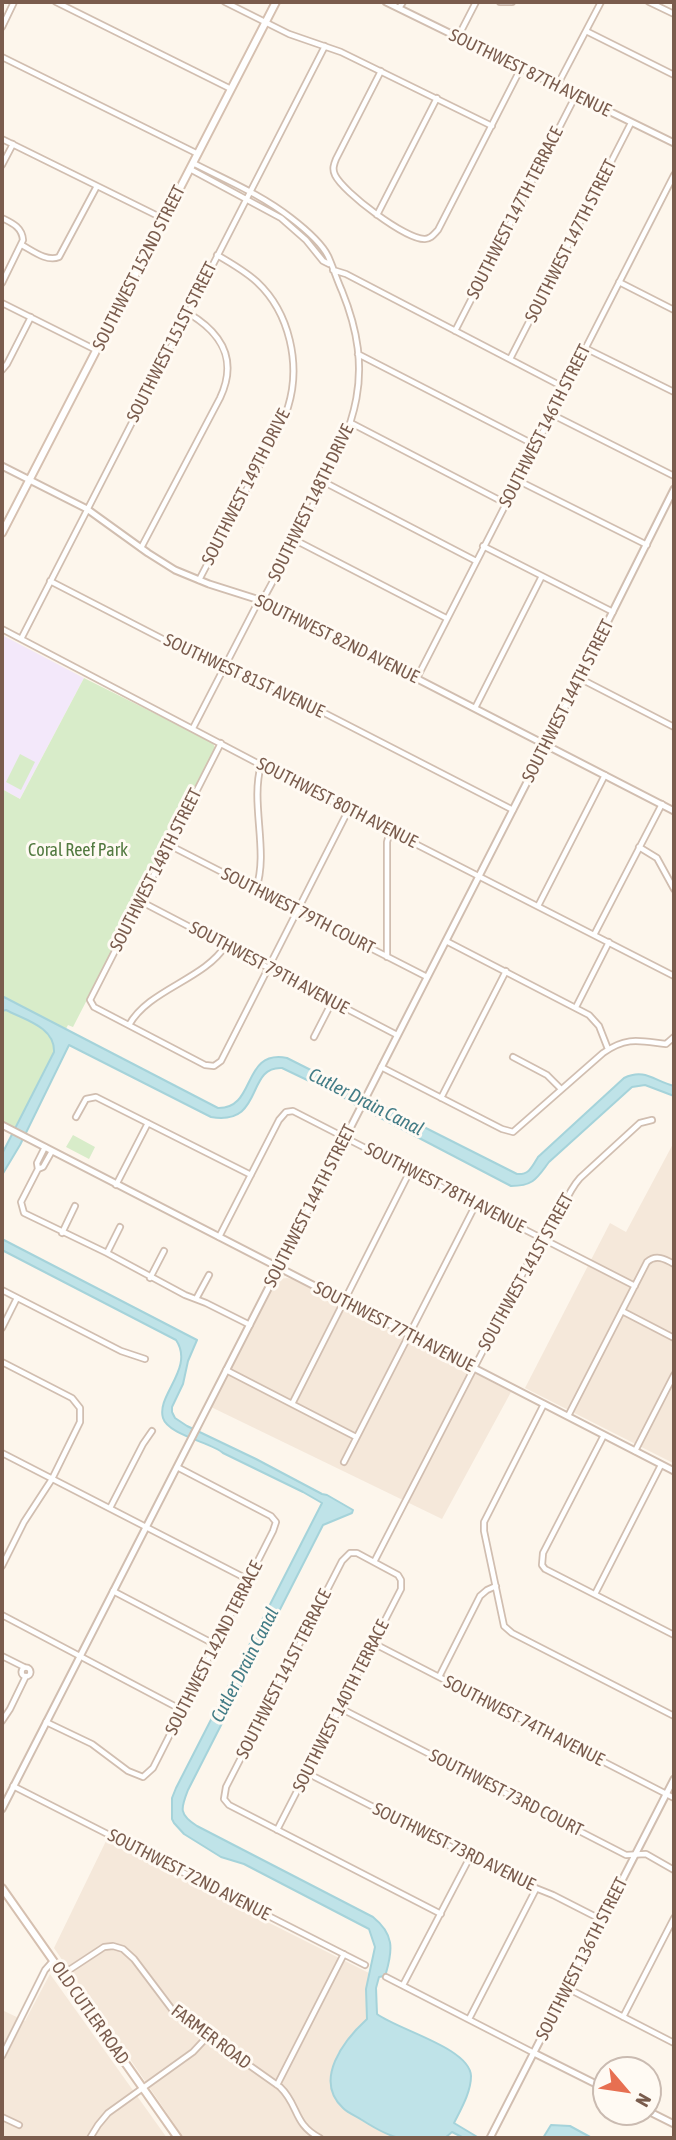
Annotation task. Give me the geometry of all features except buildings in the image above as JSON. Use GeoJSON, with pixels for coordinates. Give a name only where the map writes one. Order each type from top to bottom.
{"type":"FeatureCollection","features":[{"type":"Feature","properties":{"kind":"main road","name":"SOUTHWEST 152ND STREET"},"geometry":{"type":"LineString","coordinates":[[2,533],[276,2]]}},
{"type":"Feature","properties":{"kind":"main road","name":"OLD CUTLER ROAD"},"geometry":{"type":"LineString","coordinates":[[2,1888],[178,2138]]}},
{"type":"Feature","properties":{"kind":"street"},"geometry":{"type":"LineString","coordinates":[[2,27],[15,2]]}},
{"type":"Feature","properties":{"kind":"street"},"geometry":{"type":"LineString","coordinates":[[56,2],[231,89]]}},
{"type":"Feature","properties":{"kind":"street"},"geometry":{"type":"LineString","coordinates":[[225,2],[294,36],[325,46],[381,71],[492,126]]}},
{"type":"Feature","properties":{"kind":"street","name":"SOUTHWEST 87TH AVENUE"},"geometry":{"type":"LineString","coordinates":[[386,2],[674,144]]}},
{"type":"Feature","properties":{"kind":"street"},"geometry":{"type":"LineString","coordinates":[[399,8],[402,2]]}},
{"type":"Feature","properties":{"kind":"street"},"geometry":{"type":"LineString","coordinates":[[458,37],[476,2]]}},
{"type":"Feature","properties":{"kind":"street"},"geometry":{"type":"LineString","coordinates":[[500,2],[512,2]]}},
{"type":"Feature","properties":{"kind":"street"},"geometry":{"type":"LineString","coordinates":[[557,86],[601,2]]}},
{"type":"Feature","properties":{"kind":"street"},"geometry":{"type":"LineString","coordinates":[[649,2],[674,14]]}},
{"type":"Feature","properties":{"kind":"street"},"geometry":{"type":"LineString","coordinates":[[586,31],[674,75]]}},
{"type":"Feature","properties":{"kind":"street","name":"SOUTHWEST 151ST STREET"},"geometry":{"type":"LineString","coordinates":[[21,639],[325,46]]}},
{"type":"Feature","properties":{"kind":"street"},"geometry":{"type":"LineString","coordinates":[[2,57],[198,154]]}},
{"type":"Feature","properties":{"kind":"street"},"geometry":{"type":"LineString","coordinates":[[381,71],[335,159],[335,174],[377,215],[424,239],[430,238],[438,230],[521,68]]}},
{"type":"Feature","properties":{"kind":"street","name":"SOUTHWEST 147TH TERRACE"},"geometry":{"type":"LineString","coordinates":[[455,331],[576,95]]}},
{"type":"Feature","properties":{"kind":"street"},"geometry":{"type":"LineString","coordinates":[[377,215],[437,99]]}},
{"type":"Feature","properties":{"kind":"street","name":"SOUTHWEST 147TH STREET"},"geometry":{"type":"LineString","coordinates":[[510,359],[631,123]]}},
{"type":"Feature","properties":{"kind":"street"},"geometry":{"type":"LineString","coordinates":[[2,139],[164,219]]}},
{"type":"Feature","properties":{"kind":"street"},"geometry":{"type":"LineString","coordinates":[[2,165],[13,144]]}},
{"type":"Feature","properties":{"kind":"street"},"geometry":{"type":"LineString","coordinates":[[192,166],[274,206],[299,224],[325,252],[330,264]]}},
{"type":"Feature","properties":{"kind":"street"},"geometry":{"type":"LineString","coordinates":[[192,166],[281,218],[306,240],[323,261],[330,264]]}},
{"type":"Feature","properties":{"kind":"street","name":"SOUTHWEST 146TH STREET"},"geometry":{"type":"LineString","coordinates":[[416,678],[674,175]]}},
{"type":"Feature","properties":{"kind":"street"},"geometry":{"type":"LineString","coordinates":[[22,245],[46,257],[57,258],[97,186]]}},
{"type":"Feature","properties":{"kind":"street"},"geometry":{"type":"LineString","coordinates":[[2,218],[20,229],[23,236],[22,245],[2,283]]}},
{"type":"Feature","properties":{"kind":"street","name":"SOUTHWEST 149TH DRIVE"},"geometry":{"type":"LineString","coordinates":[[199,580],[279,427],[290,398],[293,376],[291,344],[272,301],[251,277],[218,255]]}},
{"type":"Feature","properties":{"kind":"street","name":"SOUTHWEST 148TH DRIVE"},"geometry":{"type":"LineString","coordinates":[[193,728],[256,606],[266,594],[295,540],[342,447],[351,423],[358,390],[358,354],[350,312],[330,264]]}},
{"type":"Feature","properties":{"kind":"street"},"geometry":{"type":"LineString","coordinates":[[333,270],[346,274],[565,388]]}},
{"type":"Feature","properties":{"kind":"street"},"geometry":{"type":"LineString","coordinates":[[619,282],[674,310]]}},
{"type":"Feature","properties":{"kind":"street"},"geometry":{"type":"LineString","coordinates":[[2,303],[97,350]]}},
{"type":"Feature","properties":{"kind":"street"},"geometry":{"type":"LineString","coordinates":[[141,548],[220,398],[227,377],[226,356],[218,338],[209,327],[188,313]]}},
{"type":"Feature","properties":{"kind":"street"},"geometry":{"type":"LineString","coordinates":[[2,370],[31,317]]}},
{"type":"Feature","properties":{"kind":"street"},"geometry":{"type":"LineString","coordinates":[[585,348],[674,392]]}},
{"type":"Feature","properties":{"kind":"street"},"geometry":{"type":"LineString","coordinates":[[358,354],[535,445]]}},
{"type":"Feature","properties":{"kind":"street"},"geometry":{"type":"LineString","coordinates":[[551,414],[674,476]]}},
{"type":"Feature","properties":{"kind":"street"},"geometry":{"type":"LineString","coordinates":[[351,423],[505,503]]}},
{"type":"Feature","properties":{"kind":"street","name":"SOUTHWEST 82ND AVENUE"},"geometry":{"type":"LineString","coordinates":[[2,466],[87,509],[168,565],[199,580],[261,600],[674,811]]}},
{"type":"Feature","properties":{"kind":"street"},"geometry":{"type":"LineString","coordinates":[[517,480],[647,545]]}},
{"type":"Feature","properties":{"kind":"street"},"geometry":{"type":"LineString","coordinates":[[324,482],[476,561]]}},
{"type":"Feature","properties":{"kind":"street","name":"SOUTHWEST 144TH STREET"},"geometry":{"type":"LineString","coordinates":[[2,1809],[513,810],[674,489]]}},
{"type":"Feature","properties":{"kind":"street"},"geometry":{"type":"LineString","coordinates":[[295,540],[446,618]]}},
{"type":"Feature","properties":{"kind":"street"},"geometry":{"type":"LineString","coordinates":[[483,546],[613,612]]}},
{"type":"Feature","properties":{"kind":"street"},"geometry":{"type":"LineString","coordinates":[[475,708],[542,576]]}},
{"type":"Feature","properties":{"kind":"street","name":"SOUTHWEST 81ST AVENUE"},"geometry":{"type":"LineString","coordinates":[[50,582],[223,669],[264,682],[513,810]]}},
{"type":"Feature","properties":{"kind":"street","name":"SOUTHWEST 80TH AVENUE"},"geometry":{"type":"LineString","coordinates":[[2,629],[674,976]]}},
{"type":"Feature","properties":{"kind":"street"},"geometry":{"type":"LineString","coordinates":[[579,678],[674,727]]}},
{"type":"Feature","properties":{"kind":"street","name":"SOUTHWEST 148TH STREET"},"geometry":{"type":"LineString","coordinates":[[129,1025],[94,1007],[90,1003],[91,998],[221,743]]}},
{"type":"Feature","properties":{"kind":"street"},"geometry":{"type":"LineString","coordinates":[[256,889],[260,872],[258,787],[261,765]]}},
{"type":"Feature","properties":{"kind":"street"},"geometry":{"type":"LineString","coordinates":[[538,906],[605,775]]}},
{"type":"Feature","properties":{"kind":"street"},"geometry":{"type":"LineString","coordinates":[[594,935],[662,804]]}},
{"type":"Feature","properties":{"kind":"street"},"geometry":{"type":"LineString","coordinates":[[226,945],[214,961],[139,1011],[129,1025],[205,1065],[215,1066],[221,1061],[349,809]]}},
{"type":"Feature","properties":{"kind":"street"},"geometry":{"type":"LineString","coordinates":[[387,957],[387,848],[390,831]]}},
{"type":"Feature","properties":{"kind":"street","name":"SOUTHWEST 79TH COURT"},"geometry":{"type":"LineString","coordinates":[[169,845],[427,977]]}},
{"type":"Feature","properties":{"kind":"street"},"geometry":{"type":"LineString","coordinates":[[639,848],[657,858],[674,889]]}},
{"type":"Feature","properties":{"kind":"street","name":"SOUTHWEST 79TH AVENUE"},"geometry":{"type":"LineString","coordinates":[[140,901],[397,1035]]}},
{"type":"Feature","properties":{"kind":"street"},"geometry":{"type":"LineString","coordinates":[[446,941],[576,1007],[595,1021],[608,1049]]}},
{"type":"Feature","properties":{"kind":"street"},"geometry":{"type":"LineString","coordinates":[[576,1007],[609,942]]}},
{"type":"Feature","properties":{"kind":"street"},"geometry":{"type":"LineString","coordinates":[[441,1098],[506,971]]}},
{"type":"Feature","properties":{"kind":"street"},"geometry":{"type":"LineString","coordinates":[[314,1037],[332,1002]]}},
{"type":"Feature","properties":{"kind":"street"},"geometry":{"type":"LineString","coordinates":[[381,1067],[502,1129],[513,1132],[608,1049],[633,1040],[668,1043],[674,1037]]}},
{"type":"Feature","properties":{"kind":"street"},"geometry":{"type":"LineString","coordinates":[[513,1057],[547,1075],[561,1089]]}},
{"type":"Feature","properties":{"kind":"street"},"geometry":{"type":"LineString","coordinates":[[76,1117],[88,1097],[99,1098],[251,1175],[219,1237]]}},
{"type":"Feature","properties":{"kind":"street","name":"SOUTHWEST 78TH AVENUE"},"geometry":{"type":"LineString","coordinates":[[251,1175],[279,1120],[291,1111],[635,1286]]}},
{"type":"Feature","properties":{"kind":"street","name":"SOUTHWEST 141ST STREET"},"geometry":{"type":"LineString","coordinates":[[374,1562],[538,1244],[548,1234],[576,1182],[640,1123],[652,1120]]}},
{"type":"Feature","properties":{"kind":"street"},"geometry":{"type":"LineString","coordinates":[[116,1185],[148,1123]]}},
{"type":"Feature","properties":{"kind":"street","name":"SOUTHWEST 77TH AVENUE"},"geometry":{"type":"LineString","coordinates":[[2,1125],[674,1471]]}},
{"type":"Feature","properties":{"kind":"street"},"geometry":{"type":"LineString","coordinates":[[45,1147],[37,1163],[38,1169],[21,1202],[25,1214],[250,1325]]}},
{"type":"Feature","properties":{"kind":"street"},"geometry":{"type":"LineString","coordinates":[[38,1169],[43,1167],[52,1151]]}},
{"type":"Feature","properties":{"kind":"street"},"geometry":{"type":"LineString","coordinates":[[292,1404],[410,1171]]}},
{"type":"Feature","properties":{"kind":"street"},"geometry":{"type":"LineString","coordinates":[[344,1462],[476,1204]]}},
{"type":"Feature","properties":{"kind":"street"},"geometry":{"type":"LineString","coordinates":[[62,1233],[75,1206]]}},
{"type":"Feature","properties":{"kind":"street"},"geometry":{"type":"LineString","coordinates":[[107,1253],[120,1227]]}},
{"type":"Feature","properties":{"kind":"street"},"geometry":{"type":"LineString","coordinates":[[150,1278],[164,1251]]}},
{"type":"Feature","properties":{"kind":"street"},"geometry":{"type":"LineString","coordinates":[[568,1416],[646,1264],[651,1259],[663,1258],[674,1264]]}},
{"type":"Feature","properties":{"kind":"street"},"geometry":{"type":"LineString","coordinates":[[196,1299],[209,1275]]}},
{"type":"Feature","properties":{"kind":"street"},"geometry":{"type":"LineString","coordinates":[[2,1290],[121,1351],[145,1359]]}},
{"type":"Feature","properties":{"kind":"street"},"geometry":{"type":"LineString","coordinates":[[2,1328],[18,1298]]}},
{"type":"Feature","properties":{"kind":"street"},"geometry":{"type":"LineString","coordinates":[[622,1311],[674,1338]]}},
{"type":"Feature","properties":{"kind":"street"},"geometry":{"type":"LineString","coordinates":[[2,1362],[70,1397],[79,1406],[80,1423],[52,1479],[24,1522],[2,1566]]}},
{"type":"Feature","properties":{"kind":"street"},"geometry":{"type":"LineString","coordinates":[[226,1370],[356,1437]]}},
{"type":"Feature","properties":{"kind":"street"},"geometry":{"type":"LineString","coordinates":[[635,1451],[674,1375]]}},
{"type":"Feature","properties":{"kind":"street"},"geometry":{"type":"LineString","coordinates":[[544,1404],[484,1520],[484,1531],[506,1630],[674,1716]]}},
{"type":"Feature","properties":{"kind":"street"},"geometry":{"type":"LineString","coordinates":[[110,1508],[152,1431]]}},
{"type":"Feature","properties":{"kind":"street"},"geometry":{"type":"LineString","coordinates":[[604,1435],[543,1553],[542,1565],[545,1569],[674,1635]]}},
{"type":"Feature","properties":{"kind":"street"},"geometry":{"type":"LineString","coordinates":[[2,1453],[249,1580]]}},
{"type":"Feature","properties":{"kind":"street"},"geometry":{"type":"LineString","coordinates":[[595,1594],[661,1465]]}},
{"type":"Feature","properties":{"kind":"street","name":"SOUTHWEST 142ND TERRACE"},"geometry":{"type":"LineString","coordinates":[[46,1722],[95,1746],[128,1771],[140,1776],[146,1775],[153,1768],[274,1529],[275,1519],[177,1467]]}},
{"type":"Feature","properties":{"kind":"street","name":"SOUTHWEST 141ST TERRACE"},"geometry":{"type":"LineString","coordinates":[[277,1830],[229,1805],[223,1797],[226,1787],[344,1558],[350,1553],[357,1553],[374,1562]]}},
{"type":"Feature","properties":{"kind":"street","name":"SOUTHWEST 140TH TERRACE"},"geometry":{"type":"LineString","coordinates":[[277,1830],[399,1595],[402,1586],[398,1576],[374,1562]]}},
{"type":"Feature","properties":{"kind":"street"},"geometry":{"type":"LineString","coordinates":[[439,1677],[480,1596],[496,1586]]}},
{"type":"Feature","properties":{"kind":"street"},"geometry":{"type":"LineString","coordinates":[[113,1591],[216,1644]]}},
{"type":"Feature","properties":{"kind":"street"},"geometry":{"type":"LineString","coordinates":[[2,1615],[182,1710]]}},
{"type":"Feature","properties":{"kind":"street","name":"SOUTHWEST 74TH AVENUE"},"geometry":{"type":"LineString","coordinates":[[373,1643],[674,1798]]}},
{"type":"Feature","properties":{"kind":"street"},"geometry":{"type":"LineString","coordinates":[[2,1656],[24,1667],[21,1673],[26,1676],[2,1721]]}},
{"type":"Feature","properties":{"kind":"street","name":"SOUTHWEST 73RD COURT"},"geometry":{"type":"LineString","coordinates":[[340,1708],[625,1855],[646,1854],[674,1870]]}},
{"type":"Feature","properties":{"kind":"street","name":"SOUTHWEST 73RD AVENUE"},"geometry":{"type":"LineString","coordinates":[[307,1773],[470,1857],[602,1920]]}},
{"type":"Feature","properties":{"kind":"street","name":"SOUTHWEST 136TH STREET"},"geometry":{"type":"LineString","coordinates":[[490,2138],[674,1779]]}},
{"type":"Feature","properties":{"kind":"street","name":"SOUTHWEST 72ND AVENUE"},"geometry":{"type":"LineString","coordinates":[[13,1786],[365,1965]]}},
{"type":"Feature","properties":{"kind":"street"},"geometry":{"type":"LineString","coordinates":[[277,1830],[440,1914]]}},
{"type":"Feature","properties":{"kind":"street"},"geometry":{"type":"LineString","coordinates":[[403,1985],[470,1857]]}},
{"type":"Feature","properties":{"kind":"street"},"geometry":{"type":"LineString","coordinates":[[469,2019],[536,1889]]}},
{"type":"Feature","properties":{"kind":"street"},"geometry":{"type":"LineString","coordinates":[[623,2017],[674,1918]]}},
{"type":"Feature","properties":{"kind":"street","name":"FARMER ROAD"},"geometry":{"type":"LineString","coordinates":[[63,1974],[104,1947],[118,1947],[126,1951],[169,2007],[207,2037],[276,2084],[289,2097],[303,2126],[320,2138]]}},
{"type":"Feature","properties":{"kind":"street"},"geometry":{"type":"LineString","coordinates":[[276,2084],[344,1954]]}},
{"type":"Feature","properties":{"kind":"street"},"geometry":{"type":"LineString","coordinates":[[2,2056],[45,1970],[54,1961]]}},
{"type":"Feature","properties":{"kind":"street"},"geometry":{"type":"LineString","coordinates":[[386,1977],[592,2083]]}},
{"type":"Feature","properties":{"kind":"street"},"geometry":{"type":"LineString","coordinates":[[567,1988],[674,2043]]}},
{"type":"Feature","properties":{"kind":"street"},"geometry":{"type":"LineString","coordinates":[[90,2138],[108,2113],[193,2052],[207,2037]]}},
{"type":"Feature","properties":{"kind":"street"},"geometry":{"type":"LineString","coordinates":[[2,2117],[19,2125]]}},
{"type":"Feature","properties":{"kind":"shaded area"},"geometry":{"type":"Polygon","coordinates":[[[2,635],[84,678],[20,799],[2,789],[2,635]]]}},
{"type":"Feature","properties":{"kind":"shaded area"},"geometry":{"type":"Polygon","coordinates":[[[674,1142],[673,1463],[525,1388],[610,1223],[626,1232],[674,1142]]]}},
{"type":"Feature","properties":{"kind":"shaded area"},"geometry":{"type":"Polygon","coordinates":[[[287,1278],[511,1392],[442,1519],[211,1407],[273,1285],[279,1279],[287,1278]]]}},
{"type":"Feature","properties":{"kind":"shaded area"},"geometry":{"type":"Polygon","coordinates":[[[106,1841],[369,1973],[366,1989],[367,2019],[338,2053],[332,2071],[332,2091],[344,2109],[399,2138],[184,2138],[54,1948],[106,1841]]]}},
{"type":"Feature","properties":{"kind":"shaded area"},"geometry":{"type":"Polygon","coordinates":[[[50,1974],[167,2138],[2,2138],[2,2010],[25,2021],[50,1974]]]}},
{"type":"Feature","properties":{"kind":"green space","name":"Coral Reef Park"},"geometry":{"type":"Polygon","coordinates":[[[84,678],[212,742],[216,749],[73,1027],[68,1025],[15,1128],[2,1122],[2,789],[20,799],[84,678]]]}},
{"type":"Feature","properties":{"kind":"green space"},"geometry":{"type":"Polygon","coordinates":[[[20,754],[35,762],[21,790],[6,782],[20,754]]]}},
{"type":"Feature","properties":{"kind":"green space"},"geometry":{"type":"Polygon","coordinates":[[[73,1135],[95,1147],[89,1159],[66,1147],[73,1135]]]}},
{"type":"Feature","properties":{"kind":"water","name":"Cutler Drain Canal"},"geometry":{"type":"Polygon","coordinates":[[[2,996],[218,1108],[230,1106],[239,1099],[262,1062],[272,1058],[287,1058],[517,1174],[530,1170],[538,1157],[624,1078],[638,1074],[649,1076],[674,1086],[674,1096],[645,1085],[632,1087],[549,1162],[534,1180],[511,1186],[353,1102],[282,1068],[271,1070],[263,1076],[240,1113],[228,1117],[211,1117],[69,1045],[20,1145],[2,1175],[2,1154],[54,1052],[50,1036],[38,1025],[6,1010],[2,1011],[2,996]]]}},
{"type":"Feature","properties":{"kind":"water","name":"Cutler Drain Canal"},"geometry":{"type":"Polygon","coordinates":[[[2,1239],[197,1340],[188,1361],[183,1384],[172,1407],[175,1418],[353,1510],[352,1513],[323,1525],[188,1790],[183,1810],[187,1818],[197,1826],[380,1923],[388,1936],[391,1949],[386,1973],[379,1977],[376,1988],[377,2014],[446,2048],[468,2066],[471,2076],[469,2088],[454,2123],[479,2138],[464,2138],[452,2132],[445,2138],[396,2137],[376,2129],[343,2108],[334,2097],[331,2073],[341,2049],[367,2019],[366,1989],[375,1947],[369,1929],[244,1864],[221,1857],[184,1834],[172,1819],[172,1798],[176,1788],[322,1503],[218,1449],[173,1429],[163,1418],[162,1409],[181,1361],[181,1350],[176,1340],[2,1250],[2,1239]]]}},
{"type":"Feature","properties":{"kind":"water"},"geometry":{"type":"Polygon","coordinates":[[[551,2125],[570,2126],[592,2138],[543,2138],[551,2125]]]}}]}
